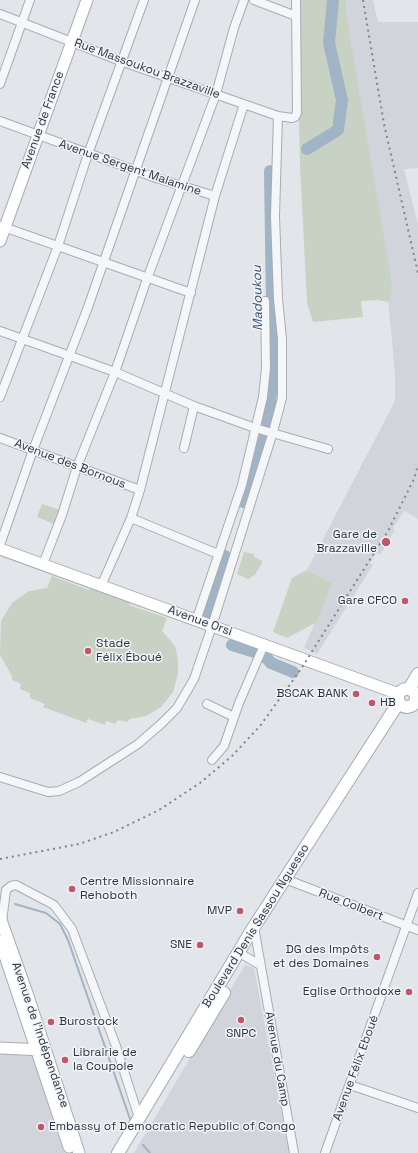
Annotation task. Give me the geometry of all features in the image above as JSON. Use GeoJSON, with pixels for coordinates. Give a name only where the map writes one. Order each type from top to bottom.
{"type":"FeatureCollection","features":[{"type":"Feature","properties":{"kind":"main road","name":"Avenue de France"},"geometry":{"type":"LineString","coordinates":[[0,240],[2,227],[87,0]]}},
{"type":"Feature","properties":{"kind":"main road","name":"Avenue Orsi"},"geometry":{"type":"LineString","coordinates":[[0,549],[410,697]]}},
{"type":"Feature","properties":{"kind":"main road","name":"Boulevard Denis Sassou Nguesso"},"geometry":{"type":"LineString","coordinates":[[127,1153],[255,932],[410,697],[418,674]]}},
{"type":"Feature","properties":{"kind":"main road","name":"Avenue de l'Indépendance"},"geometry":{"type":"LineString","coordinates":[[1,920],[71,1153]]}},
{"type":"Feature","properties":{"kind":"main road","name":"Avenue de l'Indépendance"},"geometry":{"type":"LineString","coordinates":[[0,941],[79,1153]]}},
{"type":"Feature","properties":{"kind":"main road","name":"Boulevard Denis Sassou Nguesso"},"geometry":{"type":"LineString","coordinates":[[118,1153],[242,954]]}},
{"type":"Feature","properties":{"kind":"main road"},"geometry":{"type":"LineString","coordinates":[[0,1048],[41,1050]]}},
{"type":"Feature","properties":{"kind":"street"},"geometry":{"type":"LineString","coordinates":[[0,84],[30,0]]}},
{"type":"Feature","properties":{"kind":"street"},"geometry":{"type":"LineString","coordinates":[[0,397],[58,246],[88,154],[123,62],[144,0]]}},
{"type":"Feature","properties":{"kind":"street"},"geometry":{"type":"LineString","coordinates":[[0,545],[33,450],[88,307],[195,0]]}},
{"type":"Feature","properties":{"kind":"street"},"geometry":{"type":"LineString","coordinates":[[43,564],[62,515],[77,467],[115,372],[147,279],[216,94],[234,28],[244,0]]}},
{"type":"Feature","properties":{"kind":"street"},"geometry":{"type":"LineString","coordinates":[[254,0],[296,16],[296,0]]}},
{"type":"Feature","properties":{"kind":"street","name":"Rue Massoukou Brazzaville"},"geometry":{"type":"LineString","coordinates":[[0,14],[123,62],[278,116],[295,117],[297,113],[298,60],[296,16]]}},
{"type":"Feature","properties":{"kind":"street"},"geometry":{"type":"LineString","coordinates":[[101,586],[131,518],[140,490],[178,336],[191,293],[215,196],[244,104]]}},
{"type":"Feature","properties":{"kind":"street"},"geometry":{"type":"LineString","coordinates":[[0,777],[36,790],[48,792],[59,791],[79,782],[138,744],[177,708],[194,679],[273,432],[282,398],[282,339],[278,299],[275,216],[278,116]]}},
{"type":"Feature","properties":{"kind":"street","name":"Avenue Sergent Malamine"},"geometry":{"type":"LineString","coordinates":[[0,121],[37,136],[136,171],[215,196]]}},
{"type":"Feature","properties":{"kind":"street"},"geometry":{"type":"LineString","coordinates":[[2,227],[147,279],[191,293]]}},
{"type":"Feature","properties":{"kind":"street"},"geometry":{"type":"LineString","coordinates":[[196,621],[242,485],[263,397],[266,368],[265,301]]}},
{"type":"Feature","properties":{"kind":"street"},"geometry":{"type":"LineString","coordinates":[[0,331],[115,372],[194,406],[255,428],[328,449]]}},
{"type":"Feature","properties":{"kind":"street"},"geometry":{"type":"LineString","coordinates":[[184,448],[194,406]]}},
{"type":"Feature","properties":{"kind":"street","name":"Avenue des Bornous"},"geometry":{"type":"LineString","coordinates":[[0,438],[140,490]]}},
{"type":"Feature","properties":{"kind":"street"},"geometry":{"type":"LineString","coordinates":[[131,518],[218,554]]}},
{"type":"Feature","properties":{"kind":"street"},"geometry":{"type":"LineString","coordinates":[[212,760],[224,746],[234,717],[264,645]]}},
{"type":"Feature","properties":{"kind":"street"},"geometry":{"type":"LineString","coordinates":[[207,704],[234,717]]}},
{"type":"Feature","properties":{"kind":"street","name":"Rue Colbert"},"geometry":{"type":"LineString","coordinates":[[289,881],[418,930]]}},
{"type":"Feature","properties":{"kind":"street"},"geometry":{"type":"LineString","coordinates":[[1,920],[4,895],[11,886],[16,885],[54,905],[72,929],[116,1046],[139,1118]]}},
{"type":"Feature","properties":{"kind":"street","name":"Avenue Félix Eboué"},"geometry":{"type":"LineString","coordinates":[[325,1153],[418,893]]}},
{"type":"Feature","properties":{"kind":"street","name":"Avenue du Camp"},"geometry":{"type":"LineString","coordinates":[[255,932],[294,1153]]}},
{"type":"Feature","properties":{"kind":"street"},"geometry":{"type":"LineString","coordinates":[[242,954],[260,965]]}},
{"type":"Feature","properties":{"kind":"street"},"geometry":{"type":"LineString","coordinates":[[350,1085],[418,1108]]}},
{"type":"Feature","properties":{"kind":"shaded area"},"geometry":{"type":"Polygon","coordinates":[[[341,0],[373,0],[378,22],[418,22],[418,168],[404,169],[418,224],[418,519],[404,511],[393,528],[395,530],[380,555],[376,553],[370,563],[373,565],[317,654],[304,648],[332,583],[307,570],[395,401],[395,373],[387,288],[341,0]]]}},
{"type":"Feature","properties":{"kind":"shaded area"},"geometry":{"type":"Polygon","coordinates":[[[245,965],[254,968],[289,1153],[134,1153],[245,965]]]}},
{"type":"Feature","properties":{"kind":"shaded area"},"geometry":{"type":"Polygon","coordinates":[[[0,1054],[34,1056],[65,1153],[0,1153],[0,1054]]]}},
{"type":"Feature","properties":{"kind":"green space"},"geometry":{"type":"Polygon","coordinates":[[[296,0],[346,0],[346,14],[392,285],[389,302],[378,300],[361,301],[363,317],[313,322],[307,303],[300,165],[296,0]]]}},
{"type":"Feature","properties":{"kind":"green space"},"geometry":{"type":"Polygon","coordinates":[[[42,504],[60,510],[54,524],[37,517],[42,504]]]}},
{"type":"Feature","properties":{"kind":"green space"},"geometry":{"type":"Polygon","coordinates":[[[244,552],[254,554],[254,557],[263,561],[255,575],[248,579],[237,574],[244,552]]]}},
{"type":"Feature","properties":{"kind":"green space"},"geometry":{"type":"Polygon","coordinates":[[[307,570],[332,583],[317,622],[287,638],[273,632],[292,578],[307,570]]]}},
{"type":"Feature","properties":{"kind":"green space","name":"Stade Félix Éboué"},"geometry":{"type":"Polygon","coordinates":[[[52,576],[89,590],[91,586],[130,600],[129,605],[167,618],[162,631],[175,646],[178,659],[178,674],[173,692],[161,707],[146,716],[130,719],[127,722],[118,720],[115,724],[106,721],[105,725],[88,719],[86,723],[43,707],[45,704],[30,698],[30,693],[20,689],[21,684],[12,680],[12,676],[0,655],[1,621],[12,603],[29,591],[47,588],[52,576]]]}},
{"type":"Feature","properties":{"kind":"waterway","name":"Madoukou"},"geometry":{"type":"LineString","coordinates":[[307,149],[338,130],[342,100],[329,43],[333,0]]}},
{"type":"Feature","properties":{"kind":"waterway","name":"Madoukou"},"geometry":{"type":"LineString","coordinates":[[268,423],[273,372],[270,171]]}},
{"type":"Feature","properties":{"kind":"waterway","name":"Madoukou"},"geometry":{"type":"LineString","coordinates":[[243,502],[263,436]]}},
{"type":"Feature","properties":{"kind":"waterway","name":"Madoukou"},"geometry":{"type":"LineString","coordinates":[[208,613],[225,556]]}},
{"type":"Feature","properties":{"kind":"waterway","name":"Madoukou"},"geometry":{"type":"LineString","coordinates":[[232,645],[255,652]]}},
{"type":"Feature","properties":{"kind":"waterway","name":"Madoukou"},"geometry":{"type":"LineString","coordinates":[[264,655],[271,663],[293,672]]}},
{"type":"Feature","properties":{"kind":"waterway"},"geometry":{"type":"LineString","coordinates":[[15,904],[46,913],[60,924],[68,940],[130,1119]]}},
{"type":"Feature","properties":{"kind":"waterway"},"geometry":{"type":"LineString","coordinates":[[143,1145],[150,1153]]}},
{"type":"Feature","properties":{"kind":"railway"},"geometry":{"type":"LineString","coordinates":[[363,0],[384,124],[418,273]]}},
{"type":"Feature","properties":{"kind":"railway"},"geometry":{"type":"LineString","coordinates":[[0,859],[79,844],[114,832],[159,810],[200,783],[232,756],[260,726],[301,669],[388,531],[414,479],[418,465]]}},
{"type":"Feature","properties":{"kind":"place","name":"Gare de Brazzaville"},"geometry":{"type":"Point","coordinates":[386,542]}},
{"type":"Feature","properties":{"kind":"place","name":"Gare CFCO"},"geometry":{"type":"Point","coordinates":[405,601]}},
{"type":"Feature","properties":{"kind":"place","name":"Stade Félix Éboué"},"geometry":{"type":"Point","coordinates":[88,651]}},
{"type":"Feature","properties":{"kind":"place","name":"BSCAK BANK"},"geometry":{"type":"Point","coordinates":[356,694]}},
{"type":"Feature","properties":{"kind":"place","name":"HB"},"geometry":{"type":"Point","coordinates":[372,703]}},
{"type":"Feature","properties":{"kind":"place","name":"Centre Missionnaire Rehoboth"},"geometry":{"type":"Point","coordinates":[72,889]}},
{"type":"Feature","properties":{"kind":"place","name":"MVP"},"geometry":{"type":"Point","coordinates":[240,911]}},
{"type":"Feature","properties":{"kind":"place","name":"SNE"},"geometry":{"type":"Point","coordinates":[200,945]}},
{"type":"Feature","properties":{"kind":"place","name":"DG des Impôts et des Domaines"},"geometry":{"type":"Point","coordinates":[377,957]}},
{"type":"Feature","properties":{"kind":"place","name":"Eglise Orthodoxe"},"geometry":{"type":"Point","coordinates":[409,992]}},
{"type":"Feature","properties":{"kind":"place","name":"SNPC"},"geometry":{"type":"Point","coordinates":[241,1020]}},
{"type":"Feature","properties":{"kind":"place","name":"Burostock"},"geometry":{"type":"Point","coordinates":[51,1022]}},
{"type":"Feature","properties":{"kind":"place","name":"Librairie de la Coupole"},"geometry":{"type":"Point","coordinates":[65,1060]}},
{"type":"Feature","properties":{"kind":"place","name":"Embassy of Democratic Republic of Congo"},"geometry":{"type":"Point","coordinates":[41,1127]}}]}
